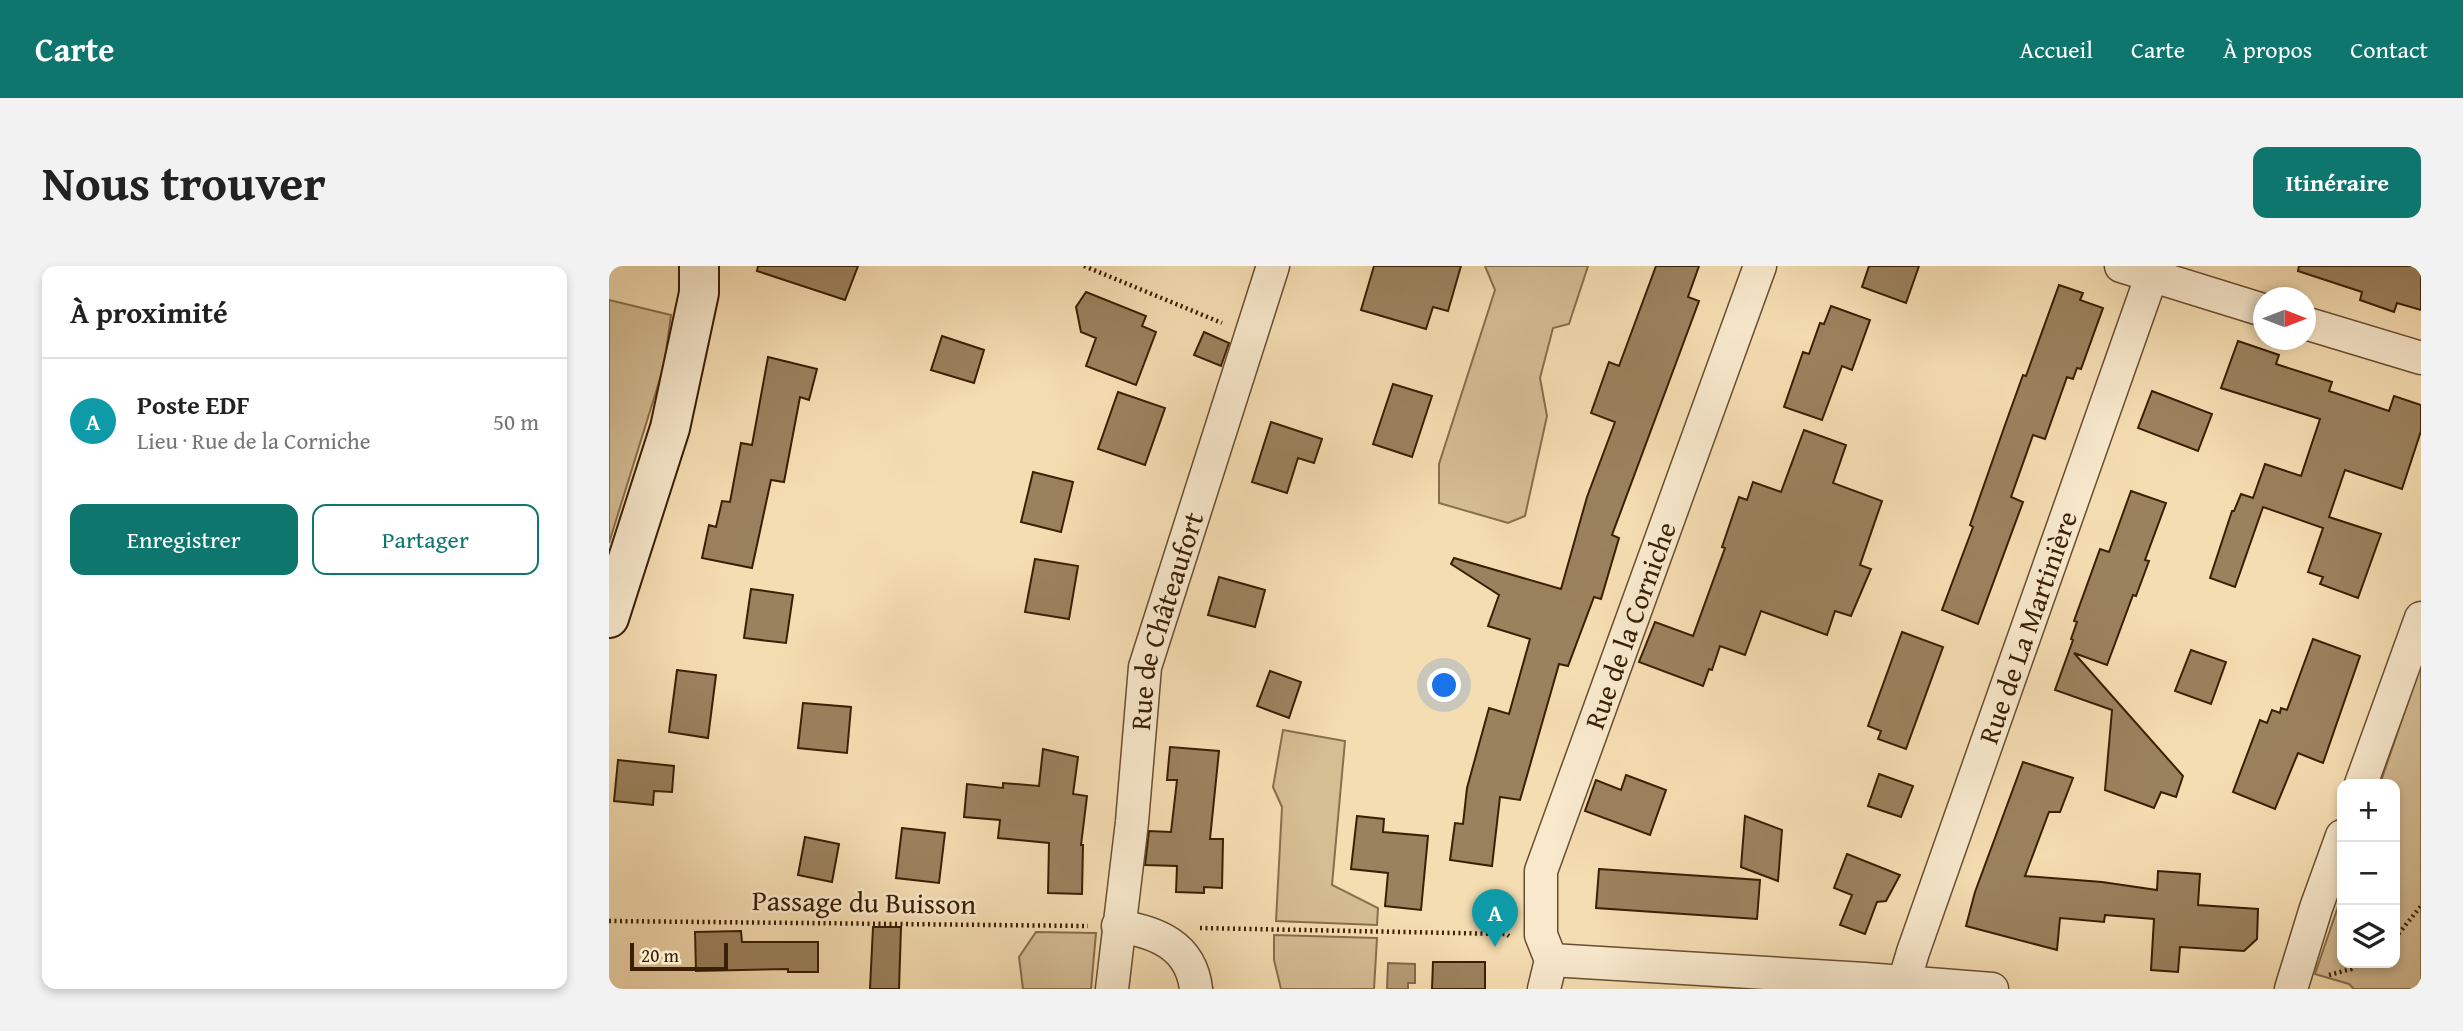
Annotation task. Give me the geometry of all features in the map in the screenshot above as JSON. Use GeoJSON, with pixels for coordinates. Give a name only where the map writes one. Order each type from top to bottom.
{"type":"FeatureCollection","features":[{"type":"Feature","properties":{"kind":"street","name":"Rue de Châteaufort"},"geometry":{"type":"LineString","coordinates":[[1112,989],[1132,822],[1145,667],[1273,266]]}},
{"type":"Feature","properties":{"kind":"street","name":"Rue de la Corniche"},"geometry":{"type":"LineString","coordinates":[[1547,974],[1541,935],[1541,871],[1760,266]]}},
{"type":"Feature","properties":{"kind":"street"},"geometry":{"type":"LineString","coordinates":[[2121,266],[2153,271],[2253,306]]}},
{"type":"Feature","properties":{"kind":"street","name":"Rue de La Martinière"},"geometry":{"type":"LineString","coordinates":[[1903,986],[2153,271]]}},
{"type":"Feature","properties":{"kind":"street"},"geometry":{"type":"LineString","coordinates":[[609,618],[670,428],[699,280]]}},
{"type":"Feature","properties":{"kind":"street"},"geometry":{"type":"LineString","coordinates":[[2316,326],[2421,358]]}},
{"type":"Feature","properties":{"kind":"street"},"geometry":{"type":"LineString","coordinates":[[2363,779],[2421,618]]}},
{"type":"Feature","properties":{"kind":"street"},"geometry":{"type":"LineString","coordinates":[[2291,989],[2340,842]]}},
{"type":"Feature","properties":{"kind":"street"},"geometry":{"type":"LineString","coordinates":[[1118,926],[1156,934],[1180,950],[1195,979],[1196,989]]}},
{"type":"Feature","properties":{"kind":"street"},"geometry":{"type":"LineString","coordinates":[[1547,974],[1864,979],[1903,986],[1992,989]]}},
{"type":"Feature","properties":{"kind":"path"},"geometry":{"type":"LineString","coordinates":[[1084,266],[1251,335]]}},
{"type":"Feature","properties":{"kind":"path"},"geometry":{"type":"LineString","coordinates":[[2400,932],[2421,906]]}},
{"type":"Feature","properties":{"kind":"path","name":"Passage du Buisson"},"geometry":{"type":"LineString","coordinates":[[609,921],[1118,926]]}},
{"type":"Feature","properties":{"kind":"path"},"geometry":{"type":"LineString","coordinates":[[1156,934],[1172,927],[1506,934],[1547,974]]}},
{"type":"Feature","properties":{"kind":"shaded area"},"geometry":{"type":"Polygon","coordinates":[[[1485,266],[1588,266],[1569,324],[1553,328],[1540,378],[1547,416],[1525,516],[1508,523],[1439,503],[1439,464],[1495,290],[1485,266]]]}},
{"type":"Feature","properties":{"kind":"shaded area"},"geometry":{"type":"Polygon","coordinates":[[[609,300],[671,315],[664,366],[609,543],[609,300]]]}},
{"type":"Feature","properties":{"kind":"shaded area"},"geometry":{"type":"Polygon","coordinates":[[[2421,664],[2421,989],[2354,989],[2349,984],[2315,974],[2337,910],[2337,968],[2400,968],[2400,779],[2382,779],[2421,664]]]}},
{"type":"Feature","properties":{"kind":"shaded area"},"geometry":{"type":"Polygon","coordinates":[[[1283,730],[1345,741],[1332,885],[1378,908],[1377,925],[1276,921],[1282,807],[1273,787],[1283,730]]]}},
{"type":"Feature","properties":{"kind":"shaded area"},"geometry":{"type":"Polygon","coordinates":[[[1036,932],[1096,933],[1091,989],[1023,989],[1019,957],[1036,932]]]}},
{"type":"Feature","properties":{"kind":"shaded area"},"geometry":{"type":"Polygon","coordinates":[[[1274,935],[1377,938],[1374,989],[1281,989],[1274,960],[1274,935]]]}},
{"type":"Feature","properties":{"kind":"shaded area"},"geometry":{"type":"Polygon","coordinates":[[[1388,963],[1415,964],[1415,983],[1408,983],[1408,989],[1387,989],[1388,963]]]}},
{"type":"Feature","properties":{"kind":"building"},"geometry":{"type":"Polygon","coordinates":[[[758,266],[858,266],[845,300],[757,271],[758,266]]]}},
{"type":"Feature","properties":{"kind":"building"},"geometry":{"type":"Polygon","coordinates":[[[1374,266],[1461,266],[1448,311],[1433,307],[1426,329],[1361,310],[1374,266]]]}},
{"type":"Feature","properties":{"kind":"building"},"geometry":{"type":"Polygon","coordinates":[[[1656,266],[1699,266],[1688,297],[1699,301],[1612,535],[1619,538],[1601,599],[1594,597],[1568,666],[1559,664],[1520,800],[1500,797],[1492,866],[1450,860],[1455,823],[1463,824],[1467,788],[1489,708],[1509,714],[1530,639],[1488,626],[1499,595],[1451,564],[1454,558],[1561,589],[1587,497],[1615,422],[1591,413],[1609,362],[1619,366],[1656,266]]]}},
{"type":"Feature","properties":{"kind":"building"},"geometry":{"type":"Polygon","coordinates":[[[1869,266],[1919,266],[1906,303],[1862,287],[1869,266]]]}},
{"type":"Feature","properties":{"kind":"building"},"geometry":{"type":"Polygon","coordinates":[[[2299,266],[2421,266],[2421,310],[2397,303],[2394,312],[2360,300],[2362,292],[2298,271],[2299,266]]]}},
{"type":"Feature","properties":{"kind":"building"},"geometry":{"type":"Polygon","coordinates":[[[2059,285],[2083,293],[2080,300],[2103,308],[2081,369],[2077,368],[2073,379],[2067,377],[2045,439],[2033,435],[2011,497],[2023,502],[1978,624],[1942,610],[1973,527],[1970,525],[2023,375],[2026,376],[2059,285]]]}},
{"type":"Feature","properties":{"kind":"building"},"geometry":{"type":"Polygon","coordinates":[[[1086,292],[1146,316],[1142,326],[1156,332],[1136,385],[1086,366],[1096,338],[1081,332],[1076,307],[1086,292]]]}},
{"type":"Feature","properties":{"kind":"building"},"geometry":{"type":"Polygon","coordinates":[[[1831,306],[1870,320],[1852,370],[1842,366],[1822,420],[1784,407],[1803,352],[1809,354],[1820,323],[1824,324],[1831,306]]]}},
{"type":"Feature","properties":{"kind":"building"},"geometry":{"type":"Polygon","coordinates":[[[1204,332],[1229,343],[1221,366],[1194,355],[1204,332]]]}},
{"type":"Feature","properties":{"kind":"building"},"geometry":{"type":"Polygon","coordinates":[[[942,336],[984,350],[974,383],[931,370],[942,336]]]}},
{"type":"Feature","properties":{"kind":"building"},"geometry":{"type":"Polygon","coordinates":[[[2238,341],[2253,346],[2253,350],[2264,350],[2279,355],[2276,364],[2332,382],[2329,391],[2389,411],[2394,396],[2421,405],[2421,431],[2402,489],[2345,470],[2329,517],[2381,534],[2358,598],[2320,584],[2323,577],[2308,572],[2323,528],[2263,507],[2235,587],[2210,578],[2232,511],[2241,494],[2253,498],[2265,464],[2301,476],[2320,419],[2221,388],[2238,341]]]}},
{"type":"Feature","properties":{"kind":"building"},"geometry":{"type":"Polygon","coordinates":[[[768,357],[817,369],[809,400],[800,397],[784,482],[771,480],[752,568],[702,558],[709,525],[716,527],[722,501],[730,502],[741,443],[752,445],[768,357]]]}},
{"type":"Feature","properties":{"kind":"building"},"geometry":{"type":"Polygon","coordinates":[[[1393,384],[1432,396],[1412,457],[1373,444],[1393,384]]]}},
{"type":"Feature","properties":{"kind":"building"},"geometry":{"type":"Polygon","coordinates":[[[2152,391],[2212,414],[2198,451],[2138,428],[2152,391]]]}},
{"type":"Feature","properties":{"kind":"building"},"geometry":{"type":"Polygon","coordinates":[[[1118,392],[1165,408],[1145,465],[1098,449],[1118,392]]]}},
{"type":"Feature","properties":{"kind":"building"},"geometry":{"type":"Polygon","coordinates":[[[1271,422],[1322,439],[1314,463],[1298,458],[1287,493],[1252,482],[1271,422]]]}},
{"type":"Feature","properties":{"kind":"building"},"geometry":{"type":"Polygon","coordinates":[[[1804,430],[1846,445],[1833,483],[1882,501],[1860,565],[1871,569],[1851,616],[1835,611],[1827,635],[1761,611],[1745,655],[1720,646],[1703,686],[1639,662],[1655,622],[1693,636],[1725,548],[1722,547],[1739,497],[1747,500],[1753,482],[1781,492],[1804,430]]]}},
{"type":"Feature","properties":{"kind":"building"},"geometry":{"type":"Polygon","coordinates":[[[1033,472],[1073,482],[1061,532],[1021,522],[1033,472]]]}},
{"type":"Feature","properties":{"kind":"building"},"geometry":{"type":"Polygon","coordinates":[[[2131,491],[2166,503],[2145,560],[2149,561],[2136,596],[2133,595],[2107,665],[2074,653],[2183,776],[2176,797],[2161,792],[2154,808],[2105,790],[2112,710],[2055,690],[2073,640],[2071,639],[2077,622],[2074,621],[2100,549],[2109,552],[2131,491]]]}},
{"type":"Feature","properties":{"kind":"building"},"geometry":{"type":"Polygon","coordinates":[[[1035,559],[1078,566],[1069,619],[1025,612],[1035,559]]]}},
{"type":"Feature","properties":{"kind":"building"},"geometry":{"type":"Polygon","coordinates":[[[1219,577],[1265,590],[1255,627],[1208,615],[1219,577]]]}},
{"type":"Feature","properties":{"kind":"building"},"geometry":{"type":"Polygon","coordinates":[[[751,589],[793,595],[786,643],[744,638],[751,589]]]}},
{"type":"Feature","properties":{"kind":"building"},"geometry":{"type":"Polygon","coordinates":[[[1902,632],[1943,647],[1906,749],[1878,739],[1881,731],[1868,726],[1902,632]]]}},
{"type":"Feature","properties":{"kind":"building"},"geometry":{"type":"Polygon","coordinates":[[[2313,639],[2360,656],[2323,763],[2298,753],[2275,809],[2233,792],[2260,720],[2267,723],[2272,710],[2280,713],[2281,708],[2287,710],[2313,639]]]}},
{"type":"Feature","properties":{"kind":"building"},"geometry":{"type":"Polygon","coordinates":[[[2191,650],[2226,662],[2211,704],[2175,691],[2191,650]]]}},
{"type":"Feature","properties":{"kind":"building"},"geometry":{"type":"Polygon","coordinates":[[[677,670],[716,675],[708,738],[669,732],[677,670]]]}},
{"type":"Feature","properties":{"kind":"building"},"geometry":{"type":"Polygon","coordinates":[[[1270,671],[1301,682],[1289,718],[1257,706],[1270,671]]]}},
{"type":"Feature","properties":{"kind":"building"},"geometry":{"type":"Polygon","coordinates":[[[803,703],[851,707],[847,753],[798,748],[803,703]]]}},
{"type":"Feature","properties":{"kind":"building"},"geometry":{"type":"Polygon","coordinates":[[[1170,747],[1219,751],[1210,839],[1223,839],[1222,888],[1204,887],[1204,893],[1176,892],[1177,866],[1145,865],[1149,831],[1171,832],[1177,780],[1167,780],[1170,747]]]}},
{"type":"Feature","properties":{"kind":"building"},"geometry":{"type":"Polygon","coordinates":[[[1043,749],[1078,757],[1073,794],[1087,796],[1081,845],[1082,894],[1048,893],[1049,843],[998,838],[1000,820],[964,817],[967,784],[1003,788],[1003,783],[1039,786],[1043,749]]]}},
{"type":"Feature","properties":{"kind":"building"},"geometry":{"type":"Polygon","coordinates":[[[618,760],[674,766],[672,792],[654,791],[653,805],[614,801],[618,760]]]}},
{"type":"Feature","properties":{"kind":"building"},"geometry":{"type":"Polygon","coordinates":[[[2023,762],[2073,778],[2060,812],[2049,812],[2025,876],[2102,882],[2157,890],[2158,871],[2200,874],[2198,905],[2258,909],[2257,939],[2244,951],[2180,947],[2178,972],[2151,970],[2154,919],[2105,915],[2104,922],[2060,918],[2057,950],[1966,926],[1975,892],[2023,762]]]}},
{"type":"Feature","properties":{"kind":"building"},"geometry":{"type":"Polygon","coordinates":[[[1879,774],[1913,786],[1901,817],[1868,806],[1879,774]]]}},
{"type":"Feature","properties":{"kind":"building"},"geometry":{"type":"Polygon","coordinates":[[[1626,775],[1666,790],[1650,835],[1585,811],[1596,780],[1621,790],[1626,775]]]}},
{"type":"Feature","properties":{"kind":"building"},"geometry":{"type":"Polygon","coordinates":[[[1357,816],[1384,819],[1383,832],[1428,836],[1421,910],[1385,906],[1388,873],[1351,869],[1357,816]]]}},
{"type":"Feature","properties":{"kind":"building"},"geometry":{"type":"Polygon","coordinates":[[[1745,816],[1782,830],[1778,881],[1741,867],[1745,816]]]}},
{"type":"Feature","properties":{"kind":"building"},"geometry":{"type":"Polygon","coordinates":[[[902,828],[945,833],[939,883],[896,878],[902,828]]]}},
{"type":"Feature","properties":{"kind":"building"},"geometry":{"type":"Polygon","coordinates":[[[805,837],[839,844],[832,882],[798,875],[805,837]]]}},
{"type":"Feature","properties":{"kind":"building"},"geometry":{"type":"Polygon","coordinates":[[[1847,854],[1900,875],[1886,901],[1877,902],[1865,934],[1840,925],[1852,895],[1834,888],[1847,854]]]}},
{"type":"Feature","properties":{"kind":"building"},"geometry":{"type":"Polygon","coordinates":[[[1599,869],[1760,880],[1757,919],[1596,908],[1599,869]]]}},
{"type":"Feature","properties":{"kind":"building"},"geometry":{"type":"Polygon","coordinates":[[[873,927],[901,927],[899,989],[870,989],[873,927]]]}},
{"type":"Feature","properties":{"kind":"building"},"geometry":{"type":"Polygon","coordinates":[[[741,931],[742,942],[818,942],[818,972],[788,972],[788,969],[696,971],[695,932],[741,931]]]}},
{"type":"Feature","properties":{"kind":"building"},"geometry":{"type":"Polygon","coordinates":[[[1433,962],[1485,962],[1485,989],[1432,989],[1433,962]]]}},
{"type":"Feature","properties":{"kind":"place","name":"Poste EDF"},"geometry":{"type":"Point","coordinates":[1495,947]}}]}
